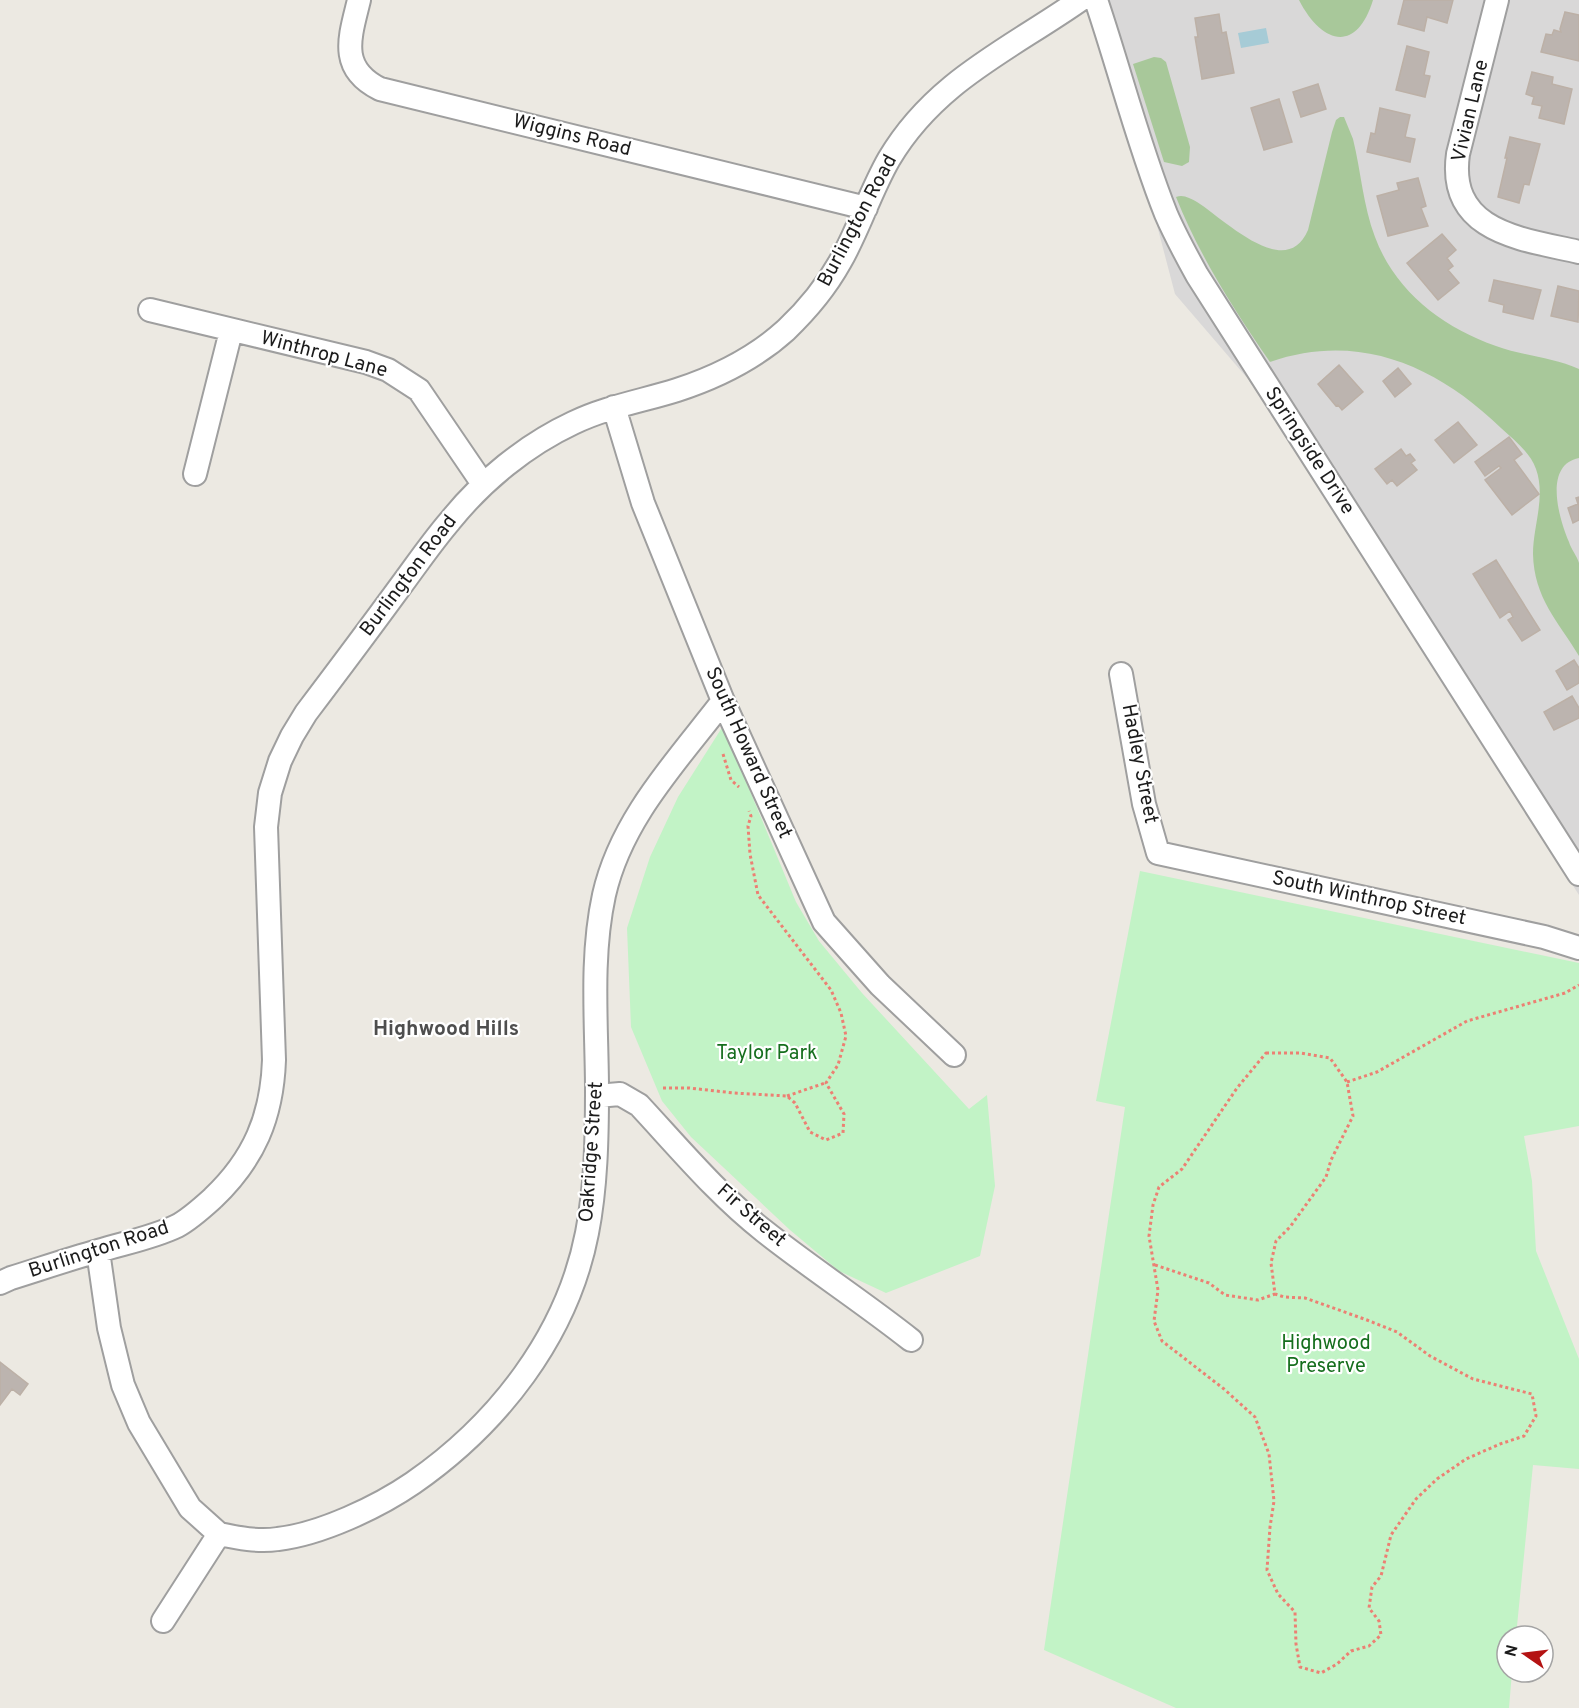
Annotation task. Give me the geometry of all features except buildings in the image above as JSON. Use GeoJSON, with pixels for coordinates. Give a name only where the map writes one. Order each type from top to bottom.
{"type":"FeatureCollection","features":[{"type":"Feature","properties":{"kind":"street","name":"Wiggins Road"},"geometry":{"type":"LineString","coordinates":[[359,0],[350,36],[351,56],[359,75],[369,84],[380,89],[866,208]]}},
{"type":"Feature","properties":{"kind":"street","name":"Burlington Road"},"geometry":{"type":"LineString","coordinates":[[0,1283],[177,1226],[224,1188],[243,1164],[253,1147],[268,1110],[273,1085],[274,1060],[265,840],[270,793],[280,761],[306,713],[450,520],[483,484],[531,447],[572,423],[614,407],[712,378],[755,355],[786,330],[814,301],[840,262],[889,159],[930,107],[982,62],[1080,0]]}},
{"type":"Feature","properties":{"kind":"street","name":"Springside Drive"},"geometry":{"type":"LineString","coordinates":[[1096,0],[1137,132],[1161,200],[1193,267],[1579,874]]}},
{"type":"Feature","properties":{"kind":"street","name":"Vivian Lane"},"geometry":{"type":"LineString","coordinates":[[1497,0],[1460,148],[1457,167],[1460,187],[1471,209],[1483,223],[1493,229],[1510,236],[1579,252]]}},
{"type":"Feature","properties":{"kind":"street","name":"Winthrop Lane"},"geometry":{"type":"LineString","coordinates":[[150,310],[366,362],[388,370],[419,390],[483,484]]}},
{"type":"Feature","properties":{"kind":"street"},"geometry":{"type":"LineString","coordinates":[[195,474],[231,331]]}},
{"type":"Feature","properties":{"kind":"street","name":"South Howard Street"},"geometry":{"type":"LineString","coordinates":[[614,407],[643,503],[723,701],[824,922],[873,978],[954,1055]]}},
{"type":"Feature","properties":{"kind":"street","name":"Hadley Street"},"geometry":{"type":"LineString","coordinates":[[1121,675],[1144,804],[1158,853]]}},
{"type":"Feature","properties":{"kind":"street","name":"Oakridge Street"},"geometry":{"type":"LineString","coordinates":[[219,1534],[247,1540],[278,1539],[309,1532],[353,1516],[403,1490],[468,1440],[501,1406],[533,1363],[578,1268],[592,1202],[597,1096],[597,933],[605,894],[615,861],[639,811],[723,701]]}},
{"type":"Feature","properties":{"kind":"street","name":"South Winthrop Street"},"geometry":{"type":"LineString","coordinates":[[1158,853],[1544,937],[1579,948]]}},
{"type":"Feature","properties":{"kind":"street","name":"Fir Street"},"geometry":{"type":"LineString","coordinates":[[597,1096],[620,1094],[639,1105],[730,1202],[764,1231],[875,1311],[911,1340]]}},
{"type":"Feature","properties":{"kind":"street"},"geometry":{"type":"LineString","coordinates":[[98,1251],[110,1328],[123,1385],[139,1423],[190,1508],[219,1534],[163,1621]]}},
{"type":"Feature","properties":{"kind":"path"},"geometry":{"type":"LineString","coordinates":[[708,720],[718,741],[731,780],[745,790]]}},
{"type":"Feature","properties":{"kind":"path"},"geometry":{"type":"LineString","coordinates":[[663,1088],[787,1096],[826,1083],[838,1065],[842,1054],[846,1036],[831,990],[758,895],[750,854],[748,826],[751,816],[749,808]]}},
{"type":"Feature","properties":{"kind":"path"},"geometry":{"type":"LineString","coordinates":[[1347,1082],[1377,1072],[1467,1021],[1565,993],[1579,985]]}},
{"type":"Feature","properties":{"kind":"path"},"geometry":{"type":"LineString","coordinates":[[1155,1265],[1209,1284],[1225,1295],[1258,1300],[1275,1294],[1305,1298],[1397,1332],[1430,1356],[1473,1379],[1532,1394],[1536,1416],[1524,1436],[1466,1459],[1437,1479],[1416,1499],[1391,1535],[1381,1576],[1372,1587],[1369,1608],[1380,1622],[1381,1635],[1369,1646],[1351,1651],[1337,1664],[1321,1673],[1300,1667],[1296,1644],[1295,1612],[1278,1594],[1268,1570],[1274,1501],[1269,1454],[1255,1417],[1224,1389],[1186,1362],[1162,1341],[1154,1322],[1158,1290],[1149,1236],[1158,1187],[1182,1169],[1238,1088],[1266,1053],[1300,1053],[1330,1058],[1347,1082],[1353,1116],[1331,1160],[1326,1177],[1290,1227],[1276,1241],[1271,1263],[1275,1294]]}},
{"type":"Feature","properties":{"kind":"path"},"geometry":{"type":"LineString","coordinates":[[787,1096],[795,1103],[810,1132],[826,1140],[843,1133],[844,1114],[826,1083]]}},
{"type":"Feature","properties":{"kind":"shaded area"},"geometry":{"type":"Polygon","coordinates":[[[1098,0],[1579,0],[1579,895],[1248,379],[1175,294],[1098,0]]]}},
{"type":"Feature","properties":{"kind":"green space"},"geometry":{"type":"Polygon","coordinates":[[[1299,0],[1373,0],[1366,18],[1357,29],[1348,36],[1338,37],[1317,26],[1299,0]]]}},
{"type":"Feature","properties":{"kind":"green space"},"geometry":{"type":"Polygon","coordinates":[[[1154,57],[1166,62],[1190,147],[1189,162],[1182,166],[1164,162],[1133,64],[1154,57]]]}},
{"type":"Feature","properties":{"kind":"green space"},"geometry":{"type":"Polygon","coordinates":[[[1344,117],[1353,139],[1375,237],[1395,274],[1408,290],[1439,317],[1476,338],[1506,349],[1579,369],[1579,458],[1568,463],[1561,471],[1557,482],[1557,494],[1561,520],[1579,563],[1579,656],[1542,596],[1534,570],[1533,554],[1540,490],[1536,469],[1526,452],[1476,406],[1450,387],[1395,360],[1365,353],[1335,351],[1303,353],[1270,362],[1218,282],[1185,219],[1176,197],[1179,196],[1194,201],[1254,242],[1270,248],[1285,250],[1298,244],[1308,230],[1332,132],[1336,120],[1344,117]]]}},
{"type":"Feature","properties":{"kind":"green space","name":"Taylor Park"},"geometry":{"type":"Polygon","coordinates":[[[723,726],[796,902],[819,941],[862,993],[969,1109],[987,1095],[995,1186],[980,1256],[886,1293],[839,1271],[790,1230],[691,1137],[662,1101],[631,1027],[627,928],[650,857],[678,797],[723,726]]]}},
{"type":"Feature","properties":{"kind":"green space","name":"Highwood Preserve"},"geometry":{"type":"Polygon","coordinates":[[[1140,871],[1579,963],[1579,1126],[1524,1136],[1532,1181],[1536,1251],[1579,1359],[1579,1469],[1533,1465],[1517,1624],[1495,1624],[1495,1684],[1511,1684],[1509,1708],[1176,1708],[1044,1650],[1125,1107],[1096,1101],[1140,871]]]}},
{"type":"Feature","properties":{"kind":"water"},"geometry":{"type":"Polygon","coordinates":[[[1266,28],[1269,43],[1241,48],[1238,33],[1266,28]]]}},
{"type":"Feature","properties":{"kind":"district","name":"Highwood Hills"},"geometry":{"type":"Point","coordinates":[446,1029]}}]}
